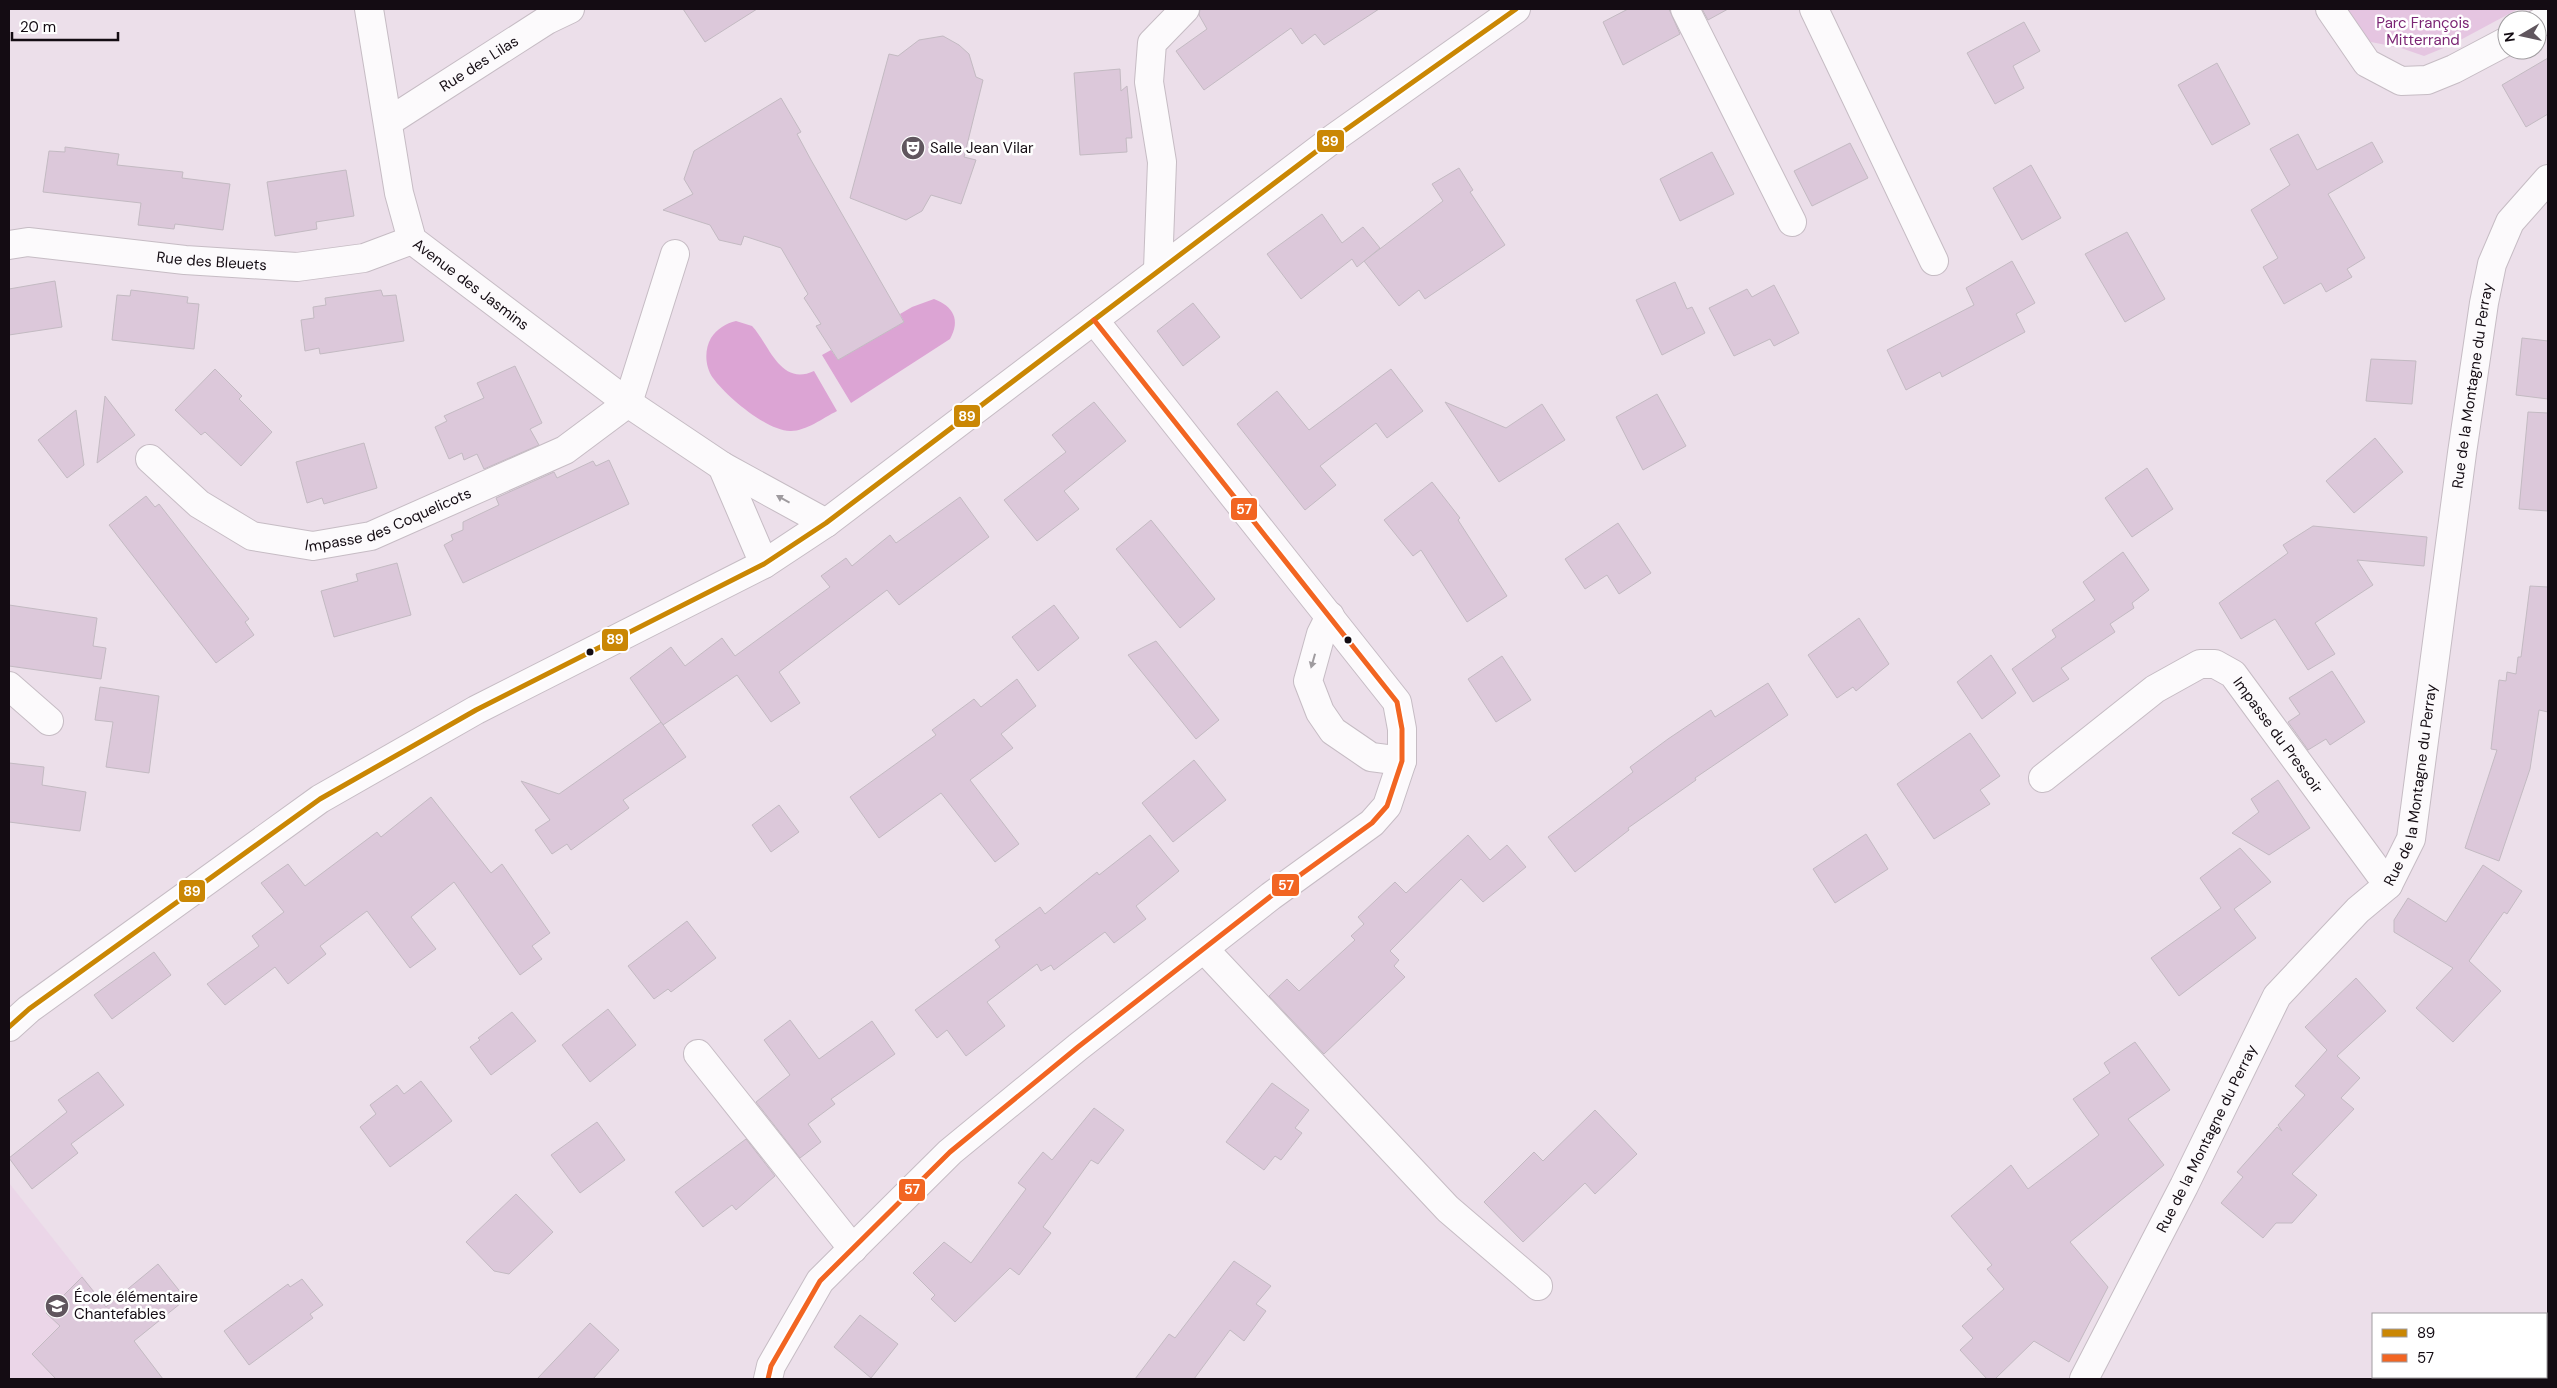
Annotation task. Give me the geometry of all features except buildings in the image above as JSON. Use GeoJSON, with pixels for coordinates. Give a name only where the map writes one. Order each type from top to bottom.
{"type":"FeatureCollection","features":[{"type":"Feature","properties":{"kind":"street","name":"Avenue des Jasmins"},"geometry":{"type":"LineString","coordinates":[[369,9],[400,192],[412,240],[628,403],[722,466],[826,523]]}},
{"type":"Feature","properties":{"kind":"street","name":"Rue des Lilas"},"geometry":{"type":"LineString","coordinates":[[388,122],[547,20],[570,9]]}},
{"type":"Feature","properties":{"kind":"street"},"geometry":{"type":"LineString","coordinates":[[1158,269],[1162,162],[1150,82],[1152,43],[1185,9]]}},
{"type":"Feature","properties":{"kind":"street"},"geometry":{"type":"LineString","coordinates":[[9,1027],[29,1009],[320,799],[476,710],[764,564],[826,523],[1094,320],[1158,269],[1334,138],[1516,9]]}},
{"type":"Feature","properties":{"kind":"street"},"geometry":{"type":"LineString","coordinates":[[1685,9],[1792,222]]}},
{"type":"Feature","properties":{"kind":"street"},"geometry":{"type":"LineString","coordinates":[[1814,9],[1934,261]]}},
{"type":"Feature","properties":{"kind":"street"},"geometry":{"type":"LineString","coordinates":[[2330,9],[2367,62],[2401,82],[2427,80],[2454,69],[2497,46]]}},
{"type":"Feature","properties":{"kind":"street","name":"Rue de la Montagne du Perray"},"geometry":{"type":"LineString","coordinates":[[2084,1379],[2184,1186],[2277,996],[2358,910],[2388,885],[2411,839],[2462,453],[2484,303],[2492,264],[2510,222],[2548,180]]}},
{"type":"Feature","properties":{"kind":"street","name":"Rue des Bleuets"},"geometry":{"type":"LineString","coordinates":[[9,245],[28,242],[185,260],[297,267],[364,258],[412,240]]}},
{"type":"Feature","properties":{"kind":"street"},"geometry":{"type":"LineString","coordinates":[[628,403],[675,254]]}},
{"type":"Feature","properties":{"kind":"street"},"geometry":{"type":"LineString","coordinates":[[768,1379],[772,1366],[820,1281],[950,1152],[1078,1046],[1372,823],[1387,806],[1402,761],[1402,730],[1397,702],[1094,320]]}},
{"type":"Feature","properties":{"kind":"street","name":"Impasse des Coquelicots"},"geometry":{"type":"LineString","coordinates":[[150,459],[199,504],[252,536],[312,546],[371,536],[565,450],[628,403]]}},
{"type":"Feature","properties":{"kind":"street"},"geometry":{"type":"LineString","coordinates":[[722,466],[764,564]]}},
{"type":"Feature","properties":{"kind":"street"},"geometry":{"type":"LineString","coordinates":[[1330,616],[1321,634],[1308,681],[1320,712],[1333,731],[1371,757],[1402,761]]}},
{"type":"Feature","properties":{"kind":"street","name":"Impasse du Pressoir"},"geometry":{"type":"LineString","coordinates":[[2043,778],[2156,689],[2200,664],[2216,664],[2233,674],[2388,885]]}},
{"type":"Feature","properties":{"kind":"street"},"geometry":{"type":"LineString","coordinates":[[9,686],[50,721]]}},
{"type":"Feature","properties":{"kind":"street"},"geometry":{"type":"LineString","coordinates":[[1204,949],[1448,1209],[1538,1286]]}},
{"type":"Feature","properties":{"kind":"street"},"geometry":{"type":"LineString","coordinates":[[698,1054],[853,1249]]}},
{"type":"Feature","properties":{"kind":"shaded area"},"geometry":{"type":"Polygon","coordinates":[[[934,299],[941,302],[953,314],[955,326],[950,339],[851,403],[822,355],[831,350],[838,360],[904,322],[900,314],[912,307],[934,299]]]}},
{"type":"Feature","properties":{"kind":"shaded area"},"geometry":{"type":"Polygon","coordinates":[[[736,321],[752,326],[784,369],[792,373],[802,374],[814,371],[837,411],[808,427],[791,431],[771,426],[737,403],[710,374],[706,358],[707,348],[713,335],[722,327],[736,321]]]}},
{"type":"Feature","properties":{"kind":"shaded area","name":"École élémentaire Chantefables"},"geometry":{"type":"Polygon","coordinates":[[[9,1183],[129,1335],[163,1379],[9,1379],[9,1183]]]}},
{"type":"Feature","properties":{"kind":"green space","name":"Parc François Mitterrand"},"geometry":{"type":"Polygon","coordinates":[[[2343,9],[2518,9],[2497,10],[2497,20],[2451,45],[2424,56],[2401,48],[2371,42],[2351,23],[2343,9]]]}},
{"type":"Feature","properties":{"kind":"transit line","name":"89"},"geometry":{"type":"LineString","coordinates":[[9,1027],[29,1009],[320,799],[476,710],[764,564],[826,523],[1334,138],[1516,9]]}},
{"type":"Feature","properties":{"kind":"transit line","name":"57"},"geometry":{"type":"LineString","coordinates":[[768,1379],[771,1366],[820,1281],[950,1152],[1078,1047],[1271,896],[1372,823],[1387,806],[1402,761],[1402,729],[1397,702],[1094,320]]}},
{"type":"Feature","properties":{"kind":"place","name":"Salle Jean Vilar"},"geometry":{"type":"Point","coordinates":[913,148]}},
{"type":"Feature","properties":{"kind":"place","name":"École élémentaire Chantefables"},"geometry":{"type":"Point","coordinates":[57,1306]}}]}
